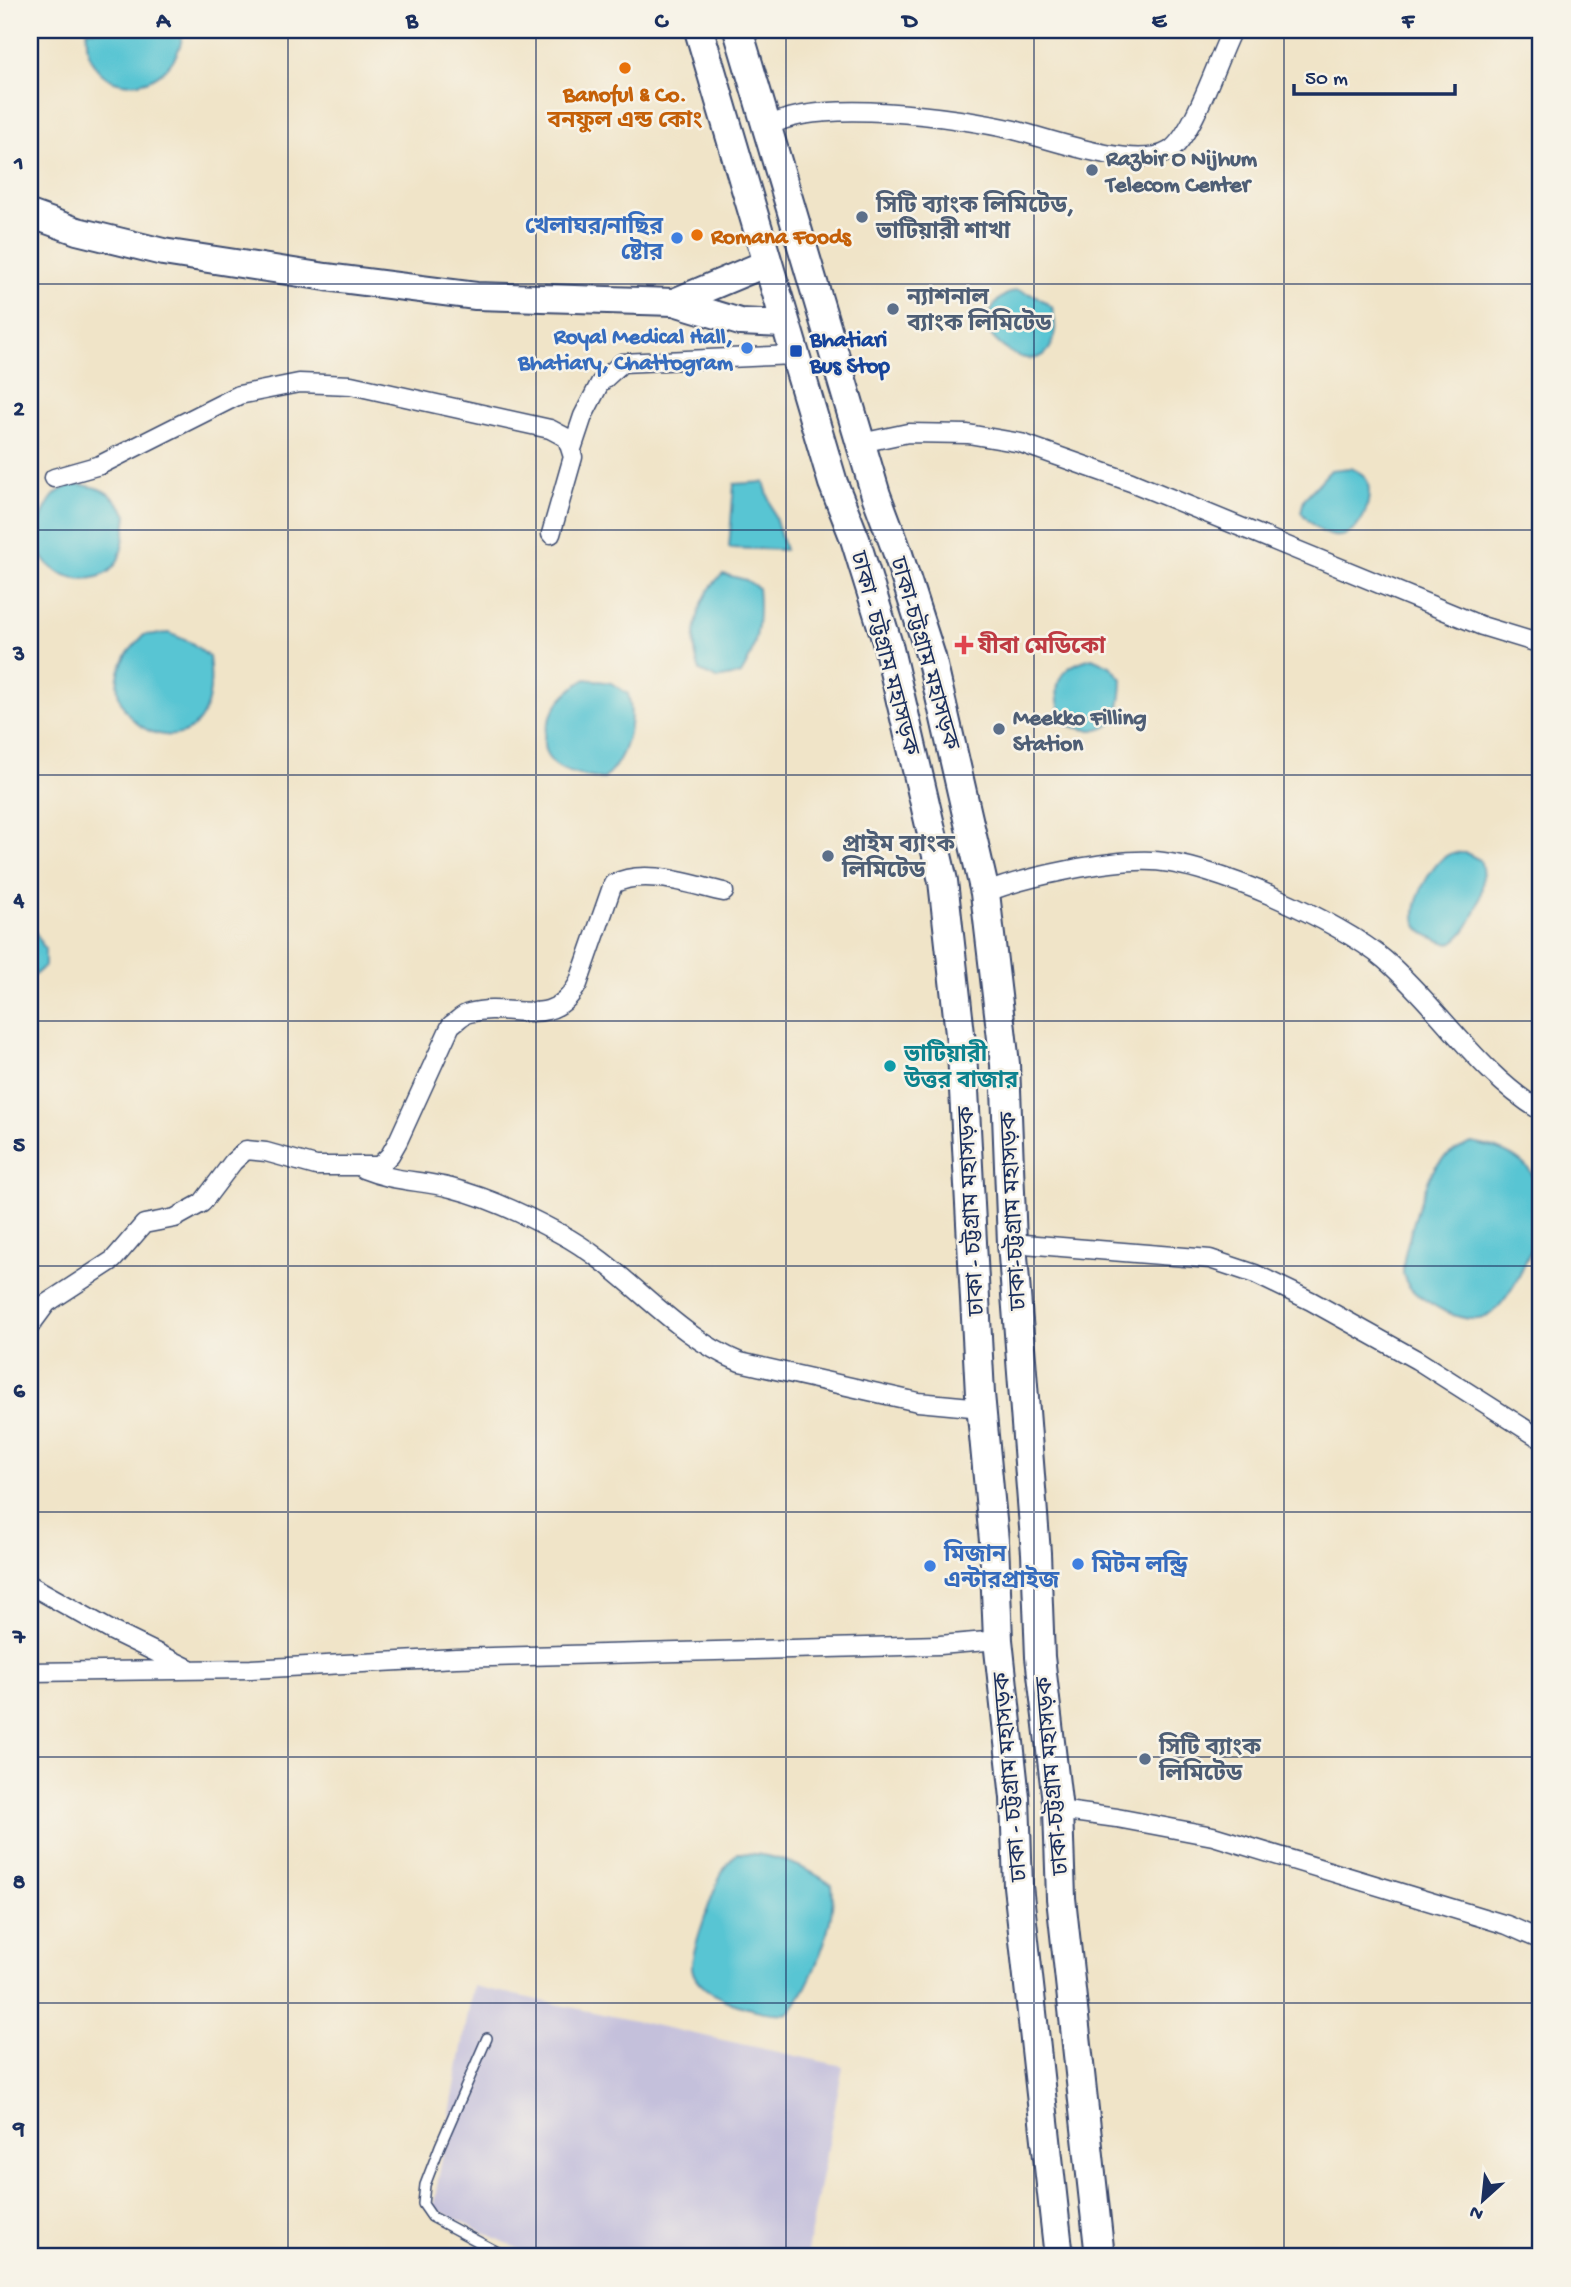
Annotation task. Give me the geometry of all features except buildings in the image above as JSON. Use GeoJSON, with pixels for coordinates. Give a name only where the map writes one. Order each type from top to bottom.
{"type":"FeatureCollection","features":[{"type":"Feature","properties":{"kind":"highway","name":"ঢাকা - চট্টগ্রাম মহাসড়ক"},"geometry":{"type":"LineString","coordinates":[[699,30],[833,483],[855,539],[888,645],[943,881],[962,1052],[969,1231],[994,1541],[998,1640],[1015,1798],[1018,1886],[1059,2257]]}},
{"type":"Feature","properties":{"kind":"highway","name":"ঢাকা-চট্টগ্রাম মহাসড়ক"},"geometry":{"type":"LineString","coordinates":[[738,30],[861,443],[931,657],[985,893],[1005,1064],[1012,1243],[1036,1553],[1040,1657],[1058,1810],[1061,1898],[1100,2257]]}},
{"type":"Feature","properties":{"kind":"main road"},"geometry":{"type":"LineString","coordinates":[[30,214],[77,231],[163,252],[327,277],[476,296],[674,302],[740,322],[785,324]]}},
{"type":"Feature","properties":{"kind":"main road"},"geometry":{"type":"LineString","coordinates":[[674,302],[767,263]]}},
{"type":"Feature","properties":{"kind":"street"},"geometry":{"type":"LineString","coordinates":[[768,127],[790,118],[812,114],[878,111],[1010,129],[1093,151],[1141,157],[1159,155],[1171,150],[1192,120],[1232,30]]}},
{"type":"Feature","properties":{"kind":"street"},"geometry":{"type":"LineString","coordinates":[[572,449],[583,416],[600,383],[622,363],[794,355]]}},
{"type":"Feature","properties":{"kind":"street"},"geometry":{"type":"LineString","coordinates":[[54,478],[100,464],[239,395],[299,383],[351,385],[550,429],[567,438],[573,457],[551,534]]}},
{"type":"Feature","properties":{"kind":"street"},"geometry":{"type":"LineString","coordinates":[[861,443],[908,433],[968,434],[1021,443],[1120,477],[1482,626],[1541,644]]}},
{"type":"Feature","properties":{"kind":"street"},"geometry":{"type":"LineString","coordinates":[[985,893],[1013,881],[1153,861],[1241,884],[1289,903],[1344,932],[1382,958],[1424,997],[1489,1071],[1517,1096],[1541,1111]]}},
{"type":"Feature","properties":{"kind":"street"},"geometry":{"type":"LineString","coordinates":[[30,1326],[47,1303],[113,1260],[144,1224],[183,1215],[202,1203],[233,1162],[246,1150],[266,1152],[316,1166],[379,1166],[390,1156],[452,1025],[467,1013],[539,1012],[556,1008],[570,999],[579,984],[613,884],[626,877],[649,877],[724,892]]}},
{"type":"Feature","properties":{"kind":"street"},"geometry":{"type":"LineString","coordinates":[[358,1167],[389,1180],[450,1188],[559,1233],[608,1266],[687,1334],[713,1351],[740,1362],[906,1400],[982,1408]]}},
{"type":"Feature","properties":{"kind":"street"},"geometry":{"type":"LineString","coordinates":[[1012,1243],[1210,1259],[1255,1274],[1311,1301],[1417,1360],[1541,1439]]}},
{"type":"Feature","properties":{"kind":"street"},"geometry":{"type":"LineString","coordinates":[[30,1585],[112,1631],[195,1671]]}},
{"type":"Feature","properties":{"kind":"street"},"geometry":{"type":"LineString","coordinates":[[30,1672],[195,1671],[456,1658],[940,1645],[998,1640]]}},
{"type":"Feature","properties":{"kind":"street"},"geometry":{"type":"LineString","coordinates":[[1058,1810],[1213,1836],[1507,1925],[1541,1940]]}},
{"type":"Feature","properties":{"kind":"lane"},"geometry":{"type":"LineString","coordinates":[[487,2038],[440,2146],[425,2185],[423,2204],[432,2217],[507,2257]]}},
{"type":"Feature","properties":{"kind":"shaded area"},"geometry":{"type":"Polygon","coordinates":[[[473,1986],[843,2066],[806,2257],[536,2257],[433,2208],[473,1986]]]}},
{"type":"Feature","properties":{"kind":"water"},"geometry":{"type":"Polygon","coordinates":[[[87,30],[183,30],[177,53],[165,70],[148,80],[130,84],[113,80],[99,70],[89,54],[87,30]]]}},
{"type":"Feature","properties":{"kind":"water"},"geometry":{"type":"Polygon","coordinates":[[[30,248],[40,267],[41,288],[30,329],[30,248]]]}},
{"type":"Feature","properties":{"kind":"water"},"geometry":{"type":"Polygon","coordinates":[[[1017,290],[1036,296],[1052,307],[1055,327],[1052,345],[1045,354],[1036,358],[1014,354],[994,339],[987,329],[995,304],[1017,290]]]}},
{"type":"Feature","properties":{"kind":"water"},"geometry":{"type":"Polygon","coordinates":[[[1351,468],[1365,477],[1369,488],[1368,501],[1357,526],[1347,534],[1334,536],[1318,529],[1301,512],[1304,499],[1331,470],[1351,468]]]}},
{"type":"Feature","properties":{"kind":"water"},"geometry":{"type":"Polygon","coordinates":[[[764,482],[785,550],[729,548],[734,484],[764,482]]]}},
{"type":"Feature","properties":{"kind":"water"},"geometry":{"type":"Polygon","coordinates":[[[74,484],[91,486],[105,492],[127,515],[117,562],[99,577],[75,578],[63,574],[52,568],[39,548],[38,530],[47,506],[59,491],[74,484]]]}},
{"type":"Feature","properties":{"kind":"water"},"geometry":{"type":"Polygon","coordinates":[[[723,574],[746,580],[758,588],[759,610],[755,643],[741,674],[717,679],[700,671],[696,659],[695,632],[701,606],[714,583],[723,574]]]}},
{"type":"Feature","properties":{"kind":"water"},"geometry":{"type":"Polygon","coordinates":[[[169,633],[192,643],[209,657],[209,698],[197,723],[179,734],[157,734],[137,723],[123,706],[118,682],[126,656],[144,635],[169,633]]]}},
{"type":"Feature","properties":{"kind":"water"},"geometry":{"type":"Polygon","coordinates":[[[1092,658],[1110,666],[1122,679],[1119,708],[1110,725],[1102,729],[1080,729],[1064,724],[1057,690],[1063,674],[1069,668],[1092,658]]]}},
{"type":"Feature","properties":{"kind":"water"},"geometry":{"type":"Polygon","coordinates":[[[586,679],[611,683],[628,694],[630,705],[627,740],[618,761],[604,779],[564,770],[554,764],[544,746],[550,718],[560,700],[586,679]]]}},
{"type":"Feature","properties":{"kind":"water"},"geometry":{"type":"Polygon","coordinates":[[[1466,853],[1480,860],[1481,894],[1466,929],[1449,944],[1419,929],[1415,917],[1418,896],[1429,875],[1443,859],[1450,854],[1466,853]]]}},
{"type":"Feature","properties":{"kind":"water"},"geometry":{"type":"Polygon","coordinates":[[[30,923],[45,949],[45,966],[30,979],[30,923]]]}},
{"type":"Feature","properties":{"kind":"water"},"geometry":{"type":"Polygon","coordinates":[[[1472,1143],[1493,1148],[1521,1162],[1539,1188],[1541,1202],[1533,1241],[1515,1284],[1491,1314],[1478,1319],[1453,1315],[1429,1302],[1415,1293],[1405,1280],[1403,1271],[1410,1233],[1432,1173],[1445,1157],[1472,1143]]]}},
{"type":"Feature","properties":{"kind":"water"},"geometry":{"type":"Polygon","coordinates":[[[737,1853],[763,1855],[787,1862],[832,1885],[831,1917],[821,1952],[806,1986],[789,2013],[764,2012],[733,2003],[705,1988],[696,1979],[692,1968],[699,1934],[715,1888],[725,1867],[737,1853]]]}},
{"type":"Feature","properties":{"kind":"place","name":"Banoful & Co. বনফুল এন্ড কোং"},"geometry":{"type":"Point","coordinates":[625,68]}},
{"type":"Feature","properties":{"kind":"place","name":"Razbir O Nijhum Telecom Center"},"geometry":{"type":"Point","coordinates":[1092,170]}},
{"type":"Feature","properties":{"kind":"place","name":"সিটি ব্যাংক লিমিটেড, ভাটিয়ারী শাখা"},"geometry":{"type":"Point","coordinates":[862,217]}},
{"type":"Feature","properties":{"kind":"place","name":"Romana Foods"},"geometry":{"type":"Point","coordinates":[697,235]}},
{"type":"Feature","properties":{"kind":"place","name":"খেলাঘর/নাছির ষ্টোর"},"geometry":{"type":"Point","coordinates":[677,238]}},
{"type":"Feature","properties":{"kind":"place","name":"ন্যাশনাল ব্যাংক লিমিটেড"},"geometry":{"type":"Point","coordinates":[893,309]}},
{"type":"Feature","properties":{"kind":"place","name":"Royal Medical Hall, Bhatiary, Chattogram"},"geometry":{"type":"Point","coordinates":[747,348]}},
{"type":"Feature","properties":{"kind":"place","name":"Bhatiari Bus Stop"},"geometry":{"type":"Point","coordinates":[796,351]}},
{"type":"Feature","properties":{"kind":"place","name":"যীবা মেডিকো"},"geometry":{"type":"Point","coordinates":[964,645]}},
{"type":"Feature","properties":{"kind":"place","name":"Meekko Filling Station"},"geometry":{"type":"Point","coordinates":[999,729]}},
{"type":"Feature","properties":{"kind":"place","name":"প্রাইম ব্যাংক লিমিটেড"},"geometry":{"type":"Point","coordinates":[828,856]}},
{"type":"Feature","properties":{"kind":"place","name":"ভাটিয়ারী উত্তর বাজার"},"geometry":{"type":"Point","coordinates":[890,1066]}},
{"type":"Feature","properties":{"kind":"place","name":"মিটন লন্ড্রি"},"geometry":{"type":"Point","coordinates":[1078,1564]}},
{"type":"Feature","properties":{"kind":"place","name":"মিজান এন্টারপ্রাইজ"},"geometry":{"type":"Point","coordinates":[930,1566]}},
{"type":"Feature","properties":{"kind":"place","name":"সিটি ব্যাংক লিমিটেড"},"geometry":{"type":"Point","coordinates":[1145,1759]}}]}
